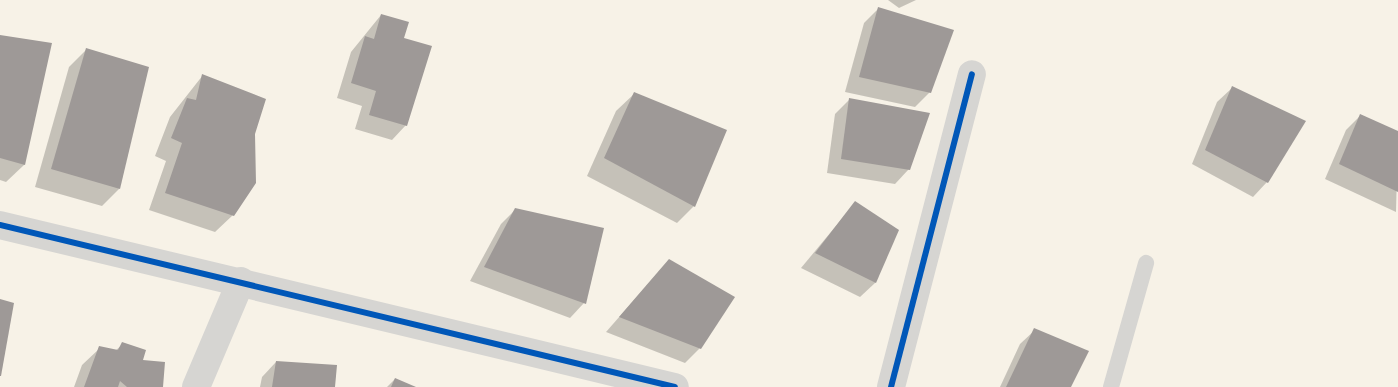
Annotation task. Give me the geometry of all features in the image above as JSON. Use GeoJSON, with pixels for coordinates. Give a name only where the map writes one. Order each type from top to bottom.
{"type":"FeatureCollection","features":[{"type":"Feature","properties":{"kind":"street"},"geometry":{"type":"LineString","coordinates":[[891,387],[972,74]]}},
{"type":"Feature","properties":{"kind":"street"},"geometry":{"type":"LineString","coordinates":[[0,225],[241,280],[675,387]]}},
{"type":"Feature","properties":{"kind":"street"},"geometry":{"type":"LineString","coordinates":[[196,387],[241,280]]}},
{"type":"Feature","properties":{"kind":"lane"},"geometry":{"type":"LineString","coordinates":[[1111,387],[1146,263]]}},
{"type":"Feature","properties":{"kind":"building"},"geometry":{"type":"Polygon","coordinates":[[[878,7],[954,30],[931,93],[859,77],[878,7]]]}},
{"type":"Feature","properties":{"kind":"building"},"geometry":{"type":"Polygon","coordinates":[[[381,14],[409,22],[404,38],[432,46],[407,126],[369,115],[376,91],[351,83],[365,36],[374,39],[381,14]]]}},
{"type":"Feature","properties":{"kind":"building"},"geometry":{"type":"Polygon","coordinates":[[[0,35],[52,43],[25,165],[0,158],[0,35]]]}},
{"type":"Feature","properties":{"kind":"building"},"geometry":{"type":"Polygon","coordinates":[[[86,48],[149,67],[120,189],[51,169],[86,48]]]}},
{"type":"Feature","properties":{"kind":"building"},"geometry":{"type":"Polygon","coordinates":[[[202,74],[266,99],[255,134],[256,183],[234,216],[165,193],[182,143],[171,138],[187,98],[196,100],[202,74]]]}},
{"type":"Feature","properties":{"kind":"building"},"geometry":{"type":"Polygon","coordinates":[[[1232,86],[1306,121],[1268,183],[1205,150],[1232,86]]]}},
{"type":"Feature","properties":{"kind":"building"},"geometry":{"type":"Polygon","coordinates":[[[634,92],[727,130],[695,207],[604,158],[634,92]]]}},
{"type":"Feature","properties":{"kind":"building"},"geometry":{"type":"Polygon","coordinates":[[[849,98],[930,113],[910,170],[841,159],[849,98]]]}},
{"type":"Feature","properties":{"kind":"building"},"geometry":{"type":"Polygon","coordinates":[[[1360,114],[1398,131],[1398,192],[1339,164],[1360,114]]]}},
{"type":"Feature","properties":{"kind":"building"},"geometry":{"type":"Polygon","coordinates":[[[855,201],[899,230],[876,283],[815,253],[855,201]]]}},
{"type":"Feature","properties":{"kind":"building"},"geometry":{"type":"Polygon","coordinates":[[[515,208],[604,228],[586,304],[484,267],[515,208]]]}},
{"type":"Feature","properties":{"kind":"building"},"geometry":{"type":"Polygon","coordinates":[[[669,259],[735,297],[701,349],[619,317],[669,259]]]}},
{"type":"Feature","properties":{"kind":"building"},"geometry":{"type":"Polygon","coordinates":[[[0,299],[14,303],[1,376],[0,376],[0,299]]]}},
{"type":"Feature","properties":{"kind":"building"},"geometry":{"type":"Polygon","coordinates":[[[1034,328],[1089,351],[1071,387],[1006,387],[1034,328]]]}},
{"type":"Feature","properties":{"kind":"building"},"geometry":{"type":"Polygon","coordinates":[[[122,342],[146,350],[143,360],[165,362],[163,387],[127,387],[120,381],[118,387],[84,387],[99,346],[118,350],[122,342]]]}},
{"type":"Feature","properties":{"kind":"building"},"geometry":{"type":"Polygon","coordinates":[[[276,361],[337,365],[335,387],[272,387],[276,361]]]}},
{"type":"Feature","properties":{"kind":"building"},"geometry":{"type":"Polygon","coordinates":[[[395,378],[416,387],[391,387],[395,378]]]}},
{"type":"Feature","properties":{"kind":"cycle path"},"geometry":{"type":"LineString","coordinates":[[891,387],[972,74]]}},
{"type":"Feature","properties":{"kind":"cycle path"},"geometry":{"type":"LineString","coordinates":[[0,225],[675,387]]}}]}
